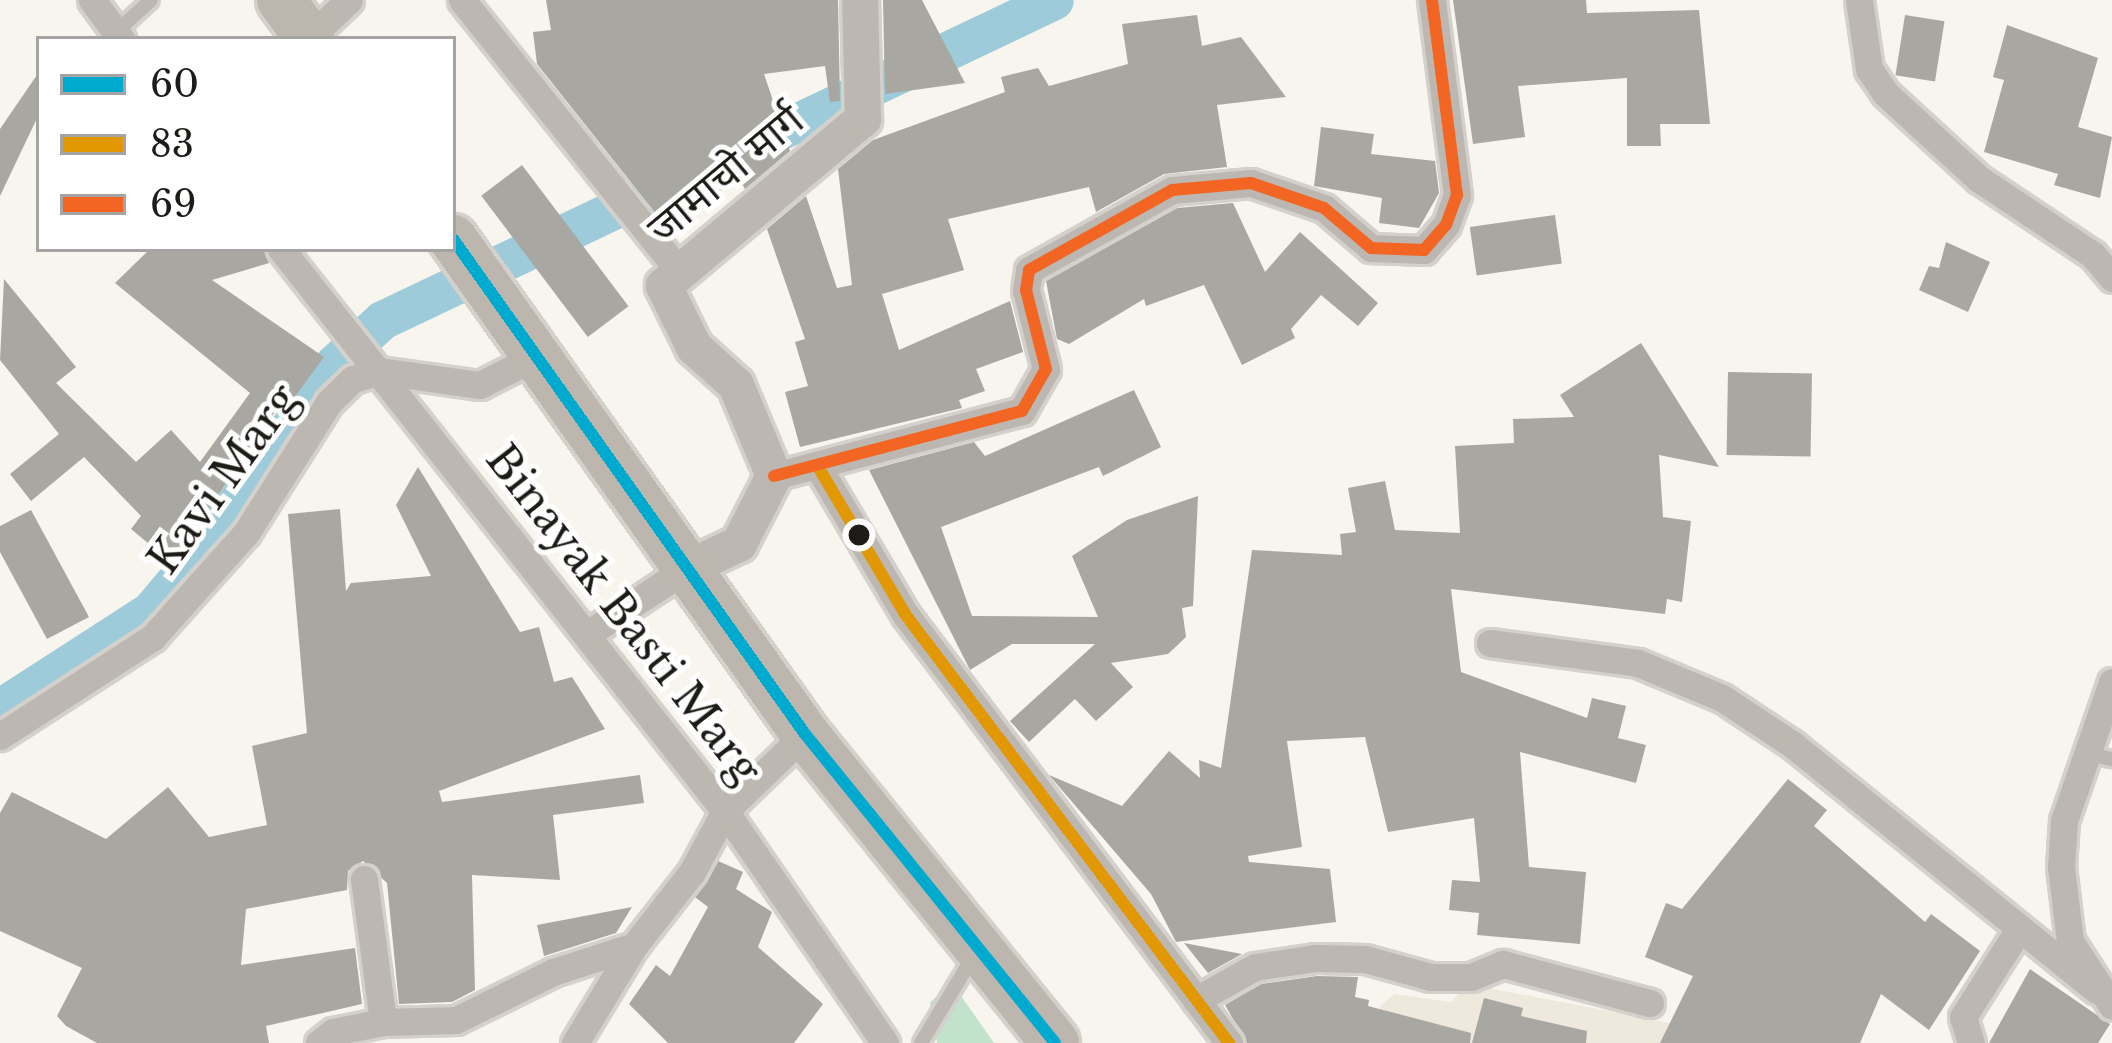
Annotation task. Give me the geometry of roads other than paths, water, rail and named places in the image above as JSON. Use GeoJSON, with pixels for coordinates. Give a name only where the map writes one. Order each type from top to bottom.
{"type":"FeatureCollection","features":[{"type":"Feature","properties":{"kind":"highway"},"geometry":{"type":"LineString","coordinates":[[281,0],[307,36]]}},
{"type":"Feature","properties":{"kind":"highway"},"geometry":{"type":"LineString","coordinates":[[456,243],[805,734],[981,943],[1055,1043]]}},
{"type":"Feature","properties":{"kind":"street"},"geometry":{"type":"LineString","coordinates":[[92,0],[118,36]]}},
{"type":"Feature","properties":{"kind":"street"},"geometry":{"type":"LineString","coordinates":[[312,36],[349,0]]}},
{"type":"Feature","properties":{"kind":"street"},"geometry":{"type":"LineString","coordinates":[[462,0],[676,268]]}},
{"type":"Feature","properties":{"kind":"street","name":"जामाचो मार्ग"},"geometry":{"type":"LineString","coordinates":[[774,476],[736,385],[694,347],[664,286],[676,268],[863,119],[860,0]]}},
{"type":"Feature","properties":{"kind":"street"},"geometry":{"type":"LineString","coordinates":[[590,634],[686,569],[739,544],[774,476],[1022,411],[1046,369],[1026,290],[1029,270],[1172,190],[1251,183],[1324,208],[1371,248],[1424,250],[1446,225],[1457,195],[1432,0]]}},
{"type":"Feature","properties":{"kind":"street"},"geometry":{"type":"LineString","coordinates":[[1859,0],[1869,69],[1885,93],[1979,179],[2093,255],[2112,278]]}},
{"type":"Feature","properties":{"kind":"street","name":"Binayak Basti Marg"},"geometry":{"type":"LineString","coordinates":[[284,252],[590,634],[725,811],[885,1043]]}},
{"type":"Feature","properties":{"kind":"street"},"geometry":{"type":"LineString","coordinates":[[380,371],[461,387],[499,378],[537,356]]}},
{"type":"Feature","properties":{"kind":"street","name":"Kavi Marg"},"geometry":{"type":"LineString","coordinates":[[0,736],[153,637],[246,533],[329,401],[353,379],[380,371]]}},
{"type":"Feature","properties":{"kind":"street"},"geometry":{"type":"LineString","coordinates":[[817,465],[905,614],[1228,1043]]}},
{"type":"Feature","properties":{"kind":"street"},"geometry":{"type":"LineString","coordinates":[[1490,643],[1606,655],[1722,698],[1792,745],[2104,998]]}},
{"type":"Feature","properties":{"kind":"street"},"geometry":{"type":"LineString","coordinates":[[2104,998],[2070,941],[2061,867],[2098,756],[2112,682]]}},
{"type":"Feature","properties":{"kind":"street"},"geometry":{"type":"LineString","coordinates":[[575,1043],[634,946],[692,872],[725,811],[805,734]]}},
{"type":"Feature","properties":{"kind":"street"},"geometry":{"type":"LineString","coordinates":[[364,879],[383,1022]]}},
{"type":"Feature","properties":{"kind":"street"},"geometry":{"type":"LineString","coordinates":[[1971,1043],[1963,1017],[2019,929]]}},
{"type":"Feature","properties":{"kind":"street"},"geometry":{"type":"LineString","coordinates":[[319,1043],[333,1032],[383,1022],[456,1020],[553,972],[634,946]]}},
{"type":"Feature","properties":{"kind":"street"},"geometry":{"type":"LineString","coordinates":[[1196,1000],[1256,967],[1316,958],[1365,959],[1431,977],[1471,977],[1504,964],[1650,1003]]}},
{"type":"Feature","properties":{"kind":"lane"},"geometry":{"type":"LineString","coordinates":[[118,36],[151,0]]}},
{"type":"Feature","properties":{"kind":"lane"},"geometry":{"type":"LineString","coordinates":[[921,1043],[981,943]]}},
{"type":"Feature","properties":{"kind":"waterway"},"geometry":{"type":"LineString","coordinates":[[0,708],[150,611],[206,545],[334,364],[382,320],[1054,0]]}}]}
